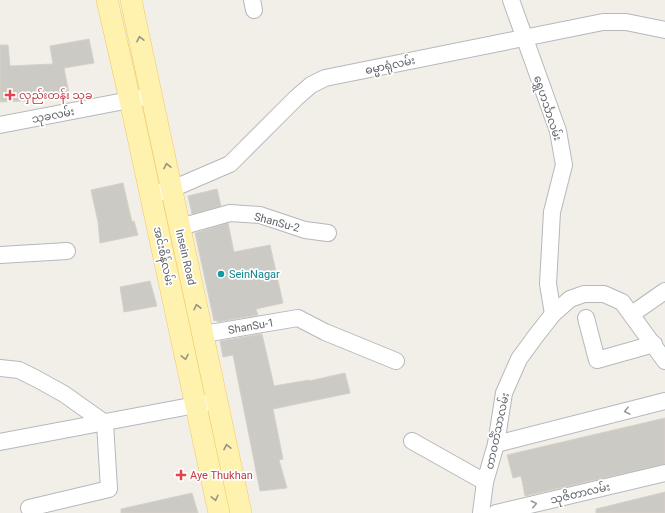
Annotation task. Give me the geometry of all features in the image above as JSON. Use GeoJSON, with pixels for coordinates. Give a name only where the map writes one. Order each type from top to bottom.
{"type":"FeatureCollection","features":[{"type":"Feature","properties":{"kind":"main road","name":"အင်းစိန်လမ်း"},"geometry":{"type":"LineString","coordinates":[[107,0],[151,195],[219,513]]}},
{"type":"Feature","properties":{"kind":"main road","name":"Insein Road"},"geometry":{"type":"LineString","coordinates":[[132,0],[241,513]]}},
{"type":"Feature","properties":{"kind":"street","name":"ရွှေဟင်္သာလမ်း"},"geometry":{"type":"LineString","coordinates":[[511,0],[558,131],[564,166],[552,212],[548,284],[553,314]]}},
{"type":"Feature","properties":{"kind":"street","name":"ဓမ္မာရုံလမ်း"},"geometry":{"type":"LineString","coordinates":[[151,195],[230,164],[296,98],[311,85],[325,78],[603,22],[626,22],[665,30]]}},
{"type":"Feature","properties":{"kind":"street","name":"သုခလမ်း"},"geometry":{"type":"LineString","coordinates":[[0,125],[152,96]]}},
{"type":"Feature","properties":{"kind":"street","name":"ShanSu-2"},"geometry":{"type":"LineString","coordinates":[[180,227],[230,213],[260,215],[305,230],[328,233]]}},
{"type":"Feature","properties":{"kind":"street"},"geometry":{"type":"LineString","coordinates":[[0,255],[67,251]]}},
{"type":"Feature","properties":{"kind":"street"},"geometry":{"type":"LineString","coordinates":[[665,291],[632,314],[665,361]]}},
{"type":"Feature","properties":{"kind":"street","name":"တာဝတိံသာလမ်း"},"geometry":{"type":"LineString","coordinates":[[482,513],[485,482],[496,444],[504,393],[520,359],[534,337],[553,314],[570,299],[584,294],[604,294],[622,302],[632,314]]}},
{"type":"Feature","properties":{"kind":"street","name":"ShanSu-1"},"geometry":{"type":"LineString","coordinates":[[204,334],[298,318],[325,332],[396,361]]}},
{"type":"Feature","properties":{"kind":"street"},"geometry":{"type":"LineString","coordinates":[[586,318],[597,360],[654,344]]}},
{"type":"Feature","properties":{"kind":"street"},"geometry":{"type":"LineString","coordinates":[[0,368],[19,370],[37,379],[64,394],[105,423]]}},
{"type":"Feature","properties":{"kind":"street"},"geometry":{"type":"LineString","coordinates":[[0,442],[217,401]]}},
{"type":"Feature","properties":{"kind":"street"},"geometry":{"type":"LineString","coordinates":[[496,444],[665,401]]}},
{"type":"Feature","properties":{"kind":"street"},"geometry":{"type":"LineString","coordinates":[[29,508],[109,489],[105,423]]}},
{"type":"Feature","properties":{"kind":"street"},"geometry":{"type":"LineString","coordinates":[[412,441],[485,482]]}},
{"type":"Feature","properties":{"kind":"street","name":"သုဇိတာလမ်း"},"geometry":{"type":"LineString","coordinates":[[496,513],[665,473]]}},
{"type":"Feature","properties":{"kind":"building"},"geometry":{"type":"Polygon","coordinates":[[[89,39],[94,63],[64,68],[69,94],[43,100],[0,102],[0,45],[8,45],[10,66],[53,64],[50,46],[89,39]]]}},
{"type":"Feature","properties":{"kind":"building"},"geometry":{"type":"Polygon","coordinates":[[[123,183],[132,222],[134,221],[138,235],[100,243],[98,222],[91,190],[123,183]]]}},
{"type":"Feature","properties":{"kind":"building"},"geometry":{"type":"Polygon","coordinates":[[[217,189],[221,206],[192,214],[188,196],[217,189]]]}},
{"type":"Feature","properties":{"kind":"building"},"geometry":{"type":"Polygon","coordinates":[[[228,223],[234,252],[270,245],[283,303],[256,309],[258,315],[217,322],[217,320],[214,321],[195,233],[228,223]]]}},
{"type":"Feature","properties":{"kind":"building"},"geometry":{"type":"Polygon","coordinates":[[[150,281],[157,306],[124,312],[120,287],[150,281]]]}},
{"type":"Feature","properties":{"kind":"building"},"geometry":{"type":"Polygon","coordinates":[[[262,334],[274,386],[309,381],[345,373],[350,393],[273,409],[283,459],[279,460],[287,488],[260,491],[233,355],[223,357],[220,341],[262,334]]]}},
{"type":"Feature","properties":{"kind":"building"},"geometry":{"type":"Polygon","coordinates":[[[665,418],[665,464],[525,496],[521,476],[513,478],[507,455],[665,418]]]}},
{"type":"Feature","properties":{"kind":"building"},"geometry":{"type":"Polygon","coordinates":[[[665,492],[665,513],[596,513],[596,509],[665,492]]]}},
{"type":"Feature","properties":{"kind":"building"},"geometry":{"type":"Polygon","coordinates":[[[192,493],[198,513],[121,513],[121,509],[192,493]]]}},
{"type":"Feature","properties":{"kind":"place","name":"လှည်းတန်း သုခ"},"geometry":{"type":"Point","coordinates":[10,95]}},
{"type":"Feature","properties":{"kind":"place","name":"SeinNagar"},"geometry":{"type":"Point","coordinates":[221,274]}},
{"type":"Feature","properties":{"kind":"place","name":"Aye Thukhan"},"geometry":{"type":"Point","coordinates":[181,475]}}]}
